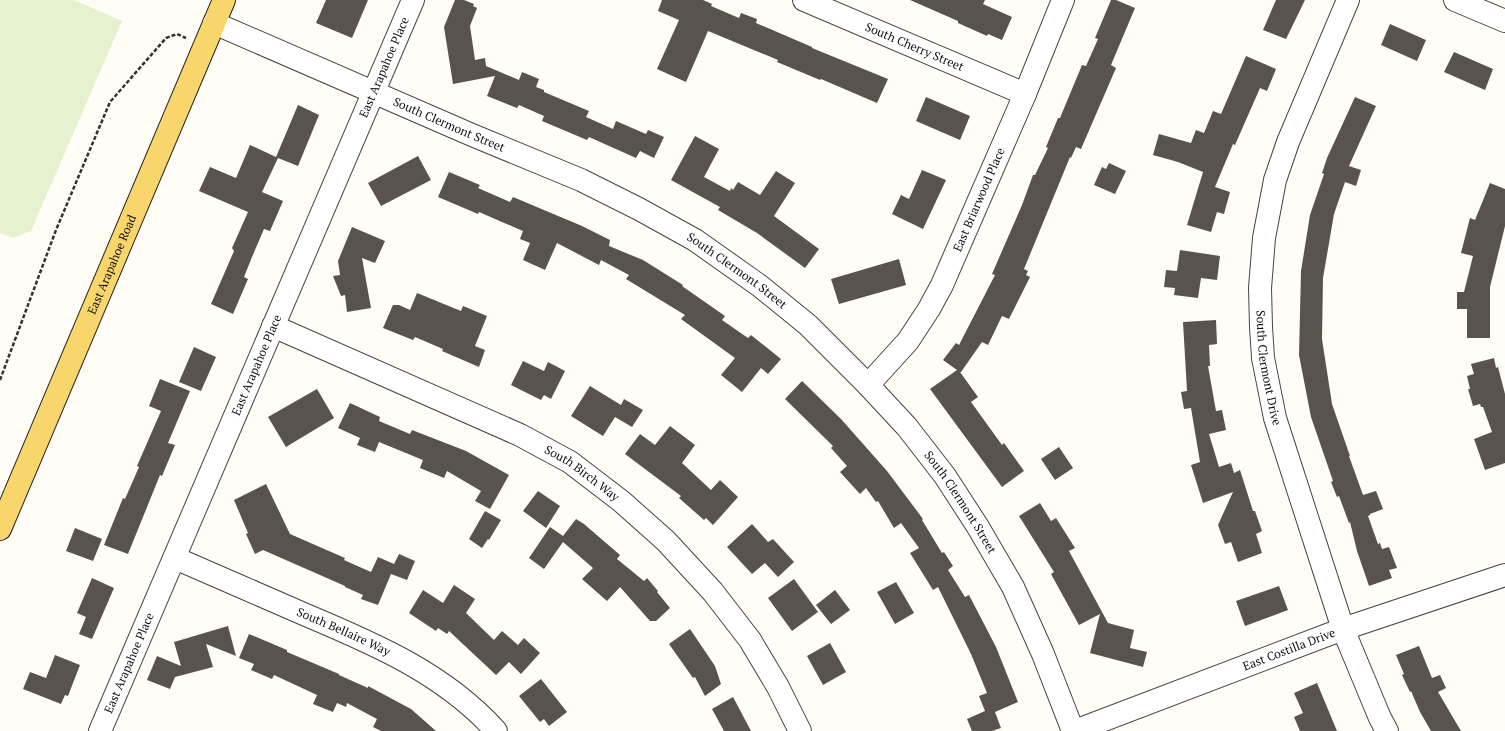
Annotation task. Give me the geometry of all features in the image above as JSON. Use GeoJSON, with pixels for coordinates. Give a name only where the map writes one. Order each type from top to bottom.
{"type":"FeatureCollection","features":[{"type":"Feature","properties":{"kind":"main road","name":"East Arapahoe Road"},"geometry":{"type":"LineString","coordinates":[[0,528],[224,0]]}},
{"type":"Feature","properties":{"kind":"street","name":"East Arapahoe Place"},"geometry":{"type":"LineString","coordinates":[[100,731],[175,558],[372,92],[413,0]]}},
{"type":"Feature","properties":{"kind":"street","name":"South Cherry Street"},"geometry":{"type":"LineString","coordinates":[[804,0],[1025,94]]}},
{"type":"Feature","properties":{"kind":"street","name":"East Briarwood Place"},"geometry":{"type":"LineString","coordinates":[[868,385],[908,341],[933,303],[1025,94],[1063,0]]}},
{"type":"Feature","properties":{"kind":"street","name":"South Clermont Drive"},"geometry":{"type":"LineString","coordinates":[[1348,0],[1288,142],[1275,180],[1264,238],[1260,288],[1263,358],[1275,418],[1343,629],[1380,718],[1387,731]]}},
{"type":"Feature","properties":{"kind":"street"},"geometry":{"type":"LineString","coordinates":[[1455,0],[1505,21]]}},
{"type":"Feature","properties":{"kind":"street","name":"South Clermont Street"},"geometry":{"type":"LineString","coordinates":[[214,23],[372,92],[581,180],[639,208],[695,240],[760,286],[808,325],[868,385],[907,427],[945,476],[978,527],[1013,587],[1043,654],[1074,731]]}},
{"type":"Feature","properties":{"kind":"street","name":"South Birch Way"},"geometry":{"type":"LineString","coordinates":[[273,326],[520,435],[570,462],[621,501],[666,541],[713,592],[750,640],[778,686],[800,731]]}},
{"type":"Feature","properties":{"kind":"street","name":"South Bellaire Way"},"geometry":{"type":"LineString","coordinates":[[175,558],[379,646],[421,669],[459,696],[489,722],[496,731]]}},
{"type":"Feature","properties":{"kind":"street","name":"East Costilla Drive"},"geometry":{"type":"LineString","coordinates":[[1074,731],[1343,629],[1505,575]]}},
{"type":"Feature","properties":{"kind":"path"},"geometry":{"type":"LineString","coordinates":[[0,380],[56,230],[110,102],[166,38],[177,34],[205,45]]}},
{"type":"Feature","properties":{"kind":"green space"},"geometry":{"type":"Polygon","coordinates":[[[0,0],[74,0],[122,21],[31,231],[13,238],[0,233],[0,0]]]}},
{"type":"Feature","properties":{"kind":"building"},"geometry":{"type":"Polygon","coordinates":[[[326,0],[368,0],[352,38],[316,23],[326,0]]]}},
{"type":"Feature","properties":{"kind":"building"},"geometry":{"type":"Polygon","coordinates":[[[455,0],[464,0],[474,4],[473,6],[477,8],[470,26],[475,60],[485,58],[486,66],[519,80],[522,72],[539,79],[536,87],[544,90],[544,92],[589,111],[586,117],[613,129],[616,121],[646,134],[648,130],[664,137],[654,158],[640,151],[636,158],[589,137],[587,140],[542,121],[544,116],[519,105],[517,108],[487,96],[495,76],[453,84],[444,27],[455,0]]]}},
{"type":"Feature","properties":{"kind":"building"},"geometry":{"type":"Polygon","coordinates":[[[662,0],[703,0],[712,4],[711,6],[739,18],[741,13],[757,19],[756,23],[888,79],[877,103],[777,62],[778,60],[708,31],[686,82],[657,69],[679,20],[658,11],[662,0]]]}},
{"type":"Feature","properties":{"kind":"building"},"geometry":{"type":"Polygon","coordinates":[[[910,0],[985,0],[983,4],[1012,17],[1002,40],[988,34],[987,36],[958,23],[958,21],[910,0]]]}},
{"type":"Feature","properties":{"kind":"building"},"geometry":{"type":"Polygon","coordinates":[[[1111,0],[1116,0],[1135,8],[1111,65],[1116,68],[1081,149],[1076,147],[1071,158],[1070,157],[1024,269],[1028,271],[1026,275],[1030,277],[1009,319],[1002,316],[988,345],[982,342],[960,372],[978,397],[971,402],[1002,445],[1004,443],[1024,471],[1002,487],[930,389],[957,370],[943,360],[956,343],[959,345],[995,275],[992,274],[1022,205],[1033,175],[1035,175],[1048,148],[1046,147],[1082,65],[1086,66],[1098,39],[1095,38],[1111,0]]]}},
{"type":"Feature","properties":{"kind":"building"},"geometry":{"type":"Polygon","coordinates":[[[1276,0],[1305,0],[1286,39],[1263,30],[1276,0]]]}},
{"type":"Feature","properties":{"kind":"building"},"geometry":{"type":"Polygon","coordinates":[[[1390,24],[1426,40],[1417,61],[1381,45],[1390,24]]]}},
{"type":"Feature","properties":{"kind":"building"},"geometry":{"type":"Polygon","coordinates":[[[1454,52],[1493,69],[1485,90],[1444,72],[1454,52]]]}},
{"type":"Feature","properties":{"kind":"building"},"geometry":{"type":"Polygon","coordinates":[[[1246,56],[1276,69],[1267,91],[1260,88],[1235,145],[1233,144],[1215,187],[1230,192],[1224,214],[1217,212],[1211,232],[1187,225],[1203,172],[1178,162],[1153,155],[1159,134],[1191,143],[1196,130],[1204,133],[1213,111],[1221,114],[1246,56]]]}},
{"type":"Feature","properties":{"kind":"building"},"geometry":{"type":"Polygon","coordinates":[[[926,97],[970,116],[960,140],[916,121],[926,97]]]}},
{"type":"Feature","properties":{"kind":"building"},"geometry":{"type":"Polygon","coordinates":[[[1355,97],[1376,106],[1349,166],[1361,170],[1356,186],[1345,182],[1334,214],[1323,278],[1322,339],[1332,404],[1349,456],[1363,495],[1376,491],[1383,509],[1368,516],[1378,544],[1380,543],[1382,549],[1389,547],[1397,568],[1389,570],[1392,578],[1369,586],[1357,551],[1350,522],[1349,523],[1339,496],[1337,497],[1331,482],[1333,481],[1311,417],[1299,355],[1301,271],[1310,215],[1324,174],[1322,173],[1327,158],[1355,97]]]}},
{"type":"Feature","properties":{"kind":"building"},"geometry":{"type":"Polygon","coordinates":[[[298,105],[319,115],[298,166],[278,158],[262,192],[283,201],[270,231],[264,229],[244,277],[248,279],[233,314],[211,304],[234,251],[232,248],[248,212],[199,191],[210,167],[236,178],[250,145],[276,157],[298,105]]]}},
{"type":"Feature","properties":{"kind":"building"},"geometry":{"type":"Polygon","coordinates":[[[695,136],[719,149],[704,177],[730,191],[731,188],[733,190],[738,182],[760,195],[776,171],[795,183],[774,216],[819,249],[805,268],[757,233],[718,210],[720,207],[671,180],[695,136]]]}},
{"type":"Feature","properties":{"kind":"building"},"geometry":{"type":"Polygon","coordinates":[[[418,156],[431,180],[381,206],[368,183],[418,156]]]}},
{"type":"Feature","properties":{"kind":"building"},"geometry":{"type":"Polygon","coordinates":[[[1109,163],[1126,171],[1115,194],[1094,185],[1102,167],[1106,169],[1109,163]]]}},
{"type":"Feature","properties":{"kind":"building"},"geometry":{"type":"Polygon","coordinates":[[[922,170],[946,180],[923,229],[892,214],[901,195],[909,199],[922,170]]]}},
{"type":"Feature","properties":{"kind":"building"},"geometry":{"type":"Polygon","coordinates":[[[449,172],[480,185],[478,188],[510,202],[513,197],[582,226],[610,240],[609,246],[643,260],[683,285],[682,286],[725,316],[722,320],[748,338],[751,335],[781,359],[768,374],[761,368],[742,392],[721,375],[735,358],[681,319],[685,315],[626,279],[629,275],[601,260],[599,265],[557,243],[545,270],[523,260],[530,243],[520,239],[523,231],[479,212],[478,214],[438,197],[449,172]]]}},
{"type":"Feature","properties":{"kind":"building"},"geometry":{"type":"Polygon","coordinates":[[[1490,183],[1505,189],[1505,226],[1490,287],[1490,338],[1467,338],[1467,309],[1457,309],[1457,292],[1464,292],[1473,256],[1461,253],[1470,218],[1475,220],[1490,183]]]}},
{"type":"Feature","properties":{"kind":"building"},"geometry":{"type":"Polygon","coordinates":[[[352,227],[385,241],[375,263],[362,258],[371,308],[347,312],[345,295],[341,296],[333,276],[340,275],[338,261],[352,227]]]}},
{"type":"Feature","properties":{"kind":"building"},"geometry":{"type":"Polygon","coordinates":[[[1180,250],[1220,256],[1217,280],[1201,278],[1198,298],[1174,295],[1175,288],[1164,287],[1166,270],[1177,271],[1180,250]]]}},
{"type":"Feature","properties":{"kind":"building"},"geometry":{"type":"Polygon","coordinates":[[[899,259],[906,285],[839,304],[831,279],[899,259]]]}},
{"type":"Feature","properties":{"kind":"building"},"geometry":{"type":"Polygon","coordinates":[[[417,293],[461,311],[463,306],[487,316],[475,346],[485,350],[479,367],[442,351],[443,349],[415,337],[413,340],[383,328],[393,305],[399,305],[410,310],[417,293]]]}},
{"type":"Feature","properties":{"kind":"building"},"geometry":{"type":"Polygon","coordinates":[[[1216,320],[1217,344],[1209,345],[1210,366],[1208,366],[1216,411],[1222,410],[1226,430],[1209,434],[1219,467],[1231,463],[1234,473],[1240,470],[1253,511],[1255,511],[1262,531],[1256,534],[1262,553],[1238,562],[1231,542],[1225,544],[1218,525],[1233,492],[1203,503],[1191,465],[1200,462],[1191,408],[1184,409],[1181,392],[1187,391],[1183,322],[1216,320]]]}},
{"type":"Feature","properties":{"kind":"building"},"geometry":{"type":"Polygon","coordinates":[[[194,347],[216,357],[201,391],[179,382],[194,347]]]}},
{"type":"Feature","properties":{"kind":"building"},"geometry":{"type":"Polygon","coordinates":[[[1494,358],[1505,394],[1505,463],[1485,470],[1474,439],[1492,432],[1483,407],[1481,407],[1480,404],[1473,406],[1468,389],[1470,389],[1467,376],[1474,374],[1471,364],[1494,358]]]}},
{"type":"Feature","properties":{"kind":"building"},"geometry":{"type":"Polygon","coordinates":[[[523,361],[544,371],[548,362],[565,371],[551,399],[544,395],[541,400],[511,385],[523,361]]]}},
{"type":"Feature","properties":{"kind":"building"},"geometry":{"type":"Polygon","coordinates":[[[160,379],[190,391],[168,443],[175,445],[162,476],[160,475],[128,554],[104,545],[123,498],[125,499],[139,467],[137,466],[161,411],[149,406],[160,379]]]}},
{"type":"Feature","properties":{"kind":"building"},"geometry":{"type":"Polygon","coordinates":[[[802,381],[841,419],[887,471],[923,519],[922,520],[942,553],[944,552],[953,566],[948,570],[965,597],[969,595],[996,647],[1018,702],[995,712],[1001,728],[992,731],[972,731],[967,719],[985,711],[979,696],[987,693],[971,654],[938,587],[933,590],[910,553],[919,548],[901,523],[894,528],[878,501],[876,502],[866,488],[860,494],[840,472],[847,466],[831,448],[833,446],[785,399],[802,381]]]}},
{"type":"Feature","properties":{"kind":"building"},"geometry":{"type":"Polygon","coordinates":[[[590,386],[621,405],[624,399],[643,410],[632,427],[615,417],[603,436],[571,416],[590,386]]]}},
{"type":"Feature","properties":{"kind":"building"},"geometry":{"type":"Polygon","coordinates":[[[317,389],[334,418],[286,447],[268,417],[317,389]]]}},
{"type":"Feature","properties":{"kind":"building"},"geometry":{"type":"Polygon","coordinates":[[[350,403],[380,417],[379,421],[410,434],[412,430],[466,451],[509,475],[490,509],[475,501],[481,491],[447,471],[444,478],[420,468],[423,460],[379,442],[375,452],[357,445],[360,438],[338,428],[350,403]]]}},
{"type":"Feature","properties":{"kind":"building"},"geometry":{"type":"Polygon","coordinates":[[[670,426],[695,445],[682,463],[711,490],[720,480],[738,497],[713,525],[706,518],[704,520],[679,498],[681,496],[625,454],[640,434],[655,445],[670,426]]]}},
{"type":"Feature","properties":{"kind":"building"},"geometry":{"type":"Polygon","coordinates":[[[1059,447],[1073,468],[1055,480],[1041,459],[1059,447]]]}},
{"type":"Feature","properties":{"kind":"building"},"geometry":{"type":"Polygon","coordinates":[[[266,484],[290,534],[345,558],[344,560],[371,572],[378,557],[394,564],[399,554],[415,561],[407,580],[391,574],[378,605],[361,599],[363,595],[345,586],[263,550],[255,554],[234,500],[266,484]]]}},
{"type":"Feature","properties":{"kind":"building"},"geometry":{"type":"Polygon","coordinates":[[[538,491],[560,506],[546,528],[523,511],[538,491]]]}},
{"type":"Feature","properties":{"kind":"building"},"geometry":{"type":"Polygon","coordinates":[[[1040,503],[1051,521],[1056,518],[1075,548],[1069,551],[1108,623],[1134,630],[1130,648],[1147,652],[1143,667],[1090,653],[1100,614],[1079,625],[1051,574],[1054,572],[1019,516],[1040,503]]]}},
{"type":"Feature","properties":{"kind":"building"},"geometry":{"type":"Polygon","coordinates":[[[485,511],[501,520],[489,540],[488,539],[482,548],[469,539],[485,511]]]}},
{"type":"Feature","properties":{"kind":"building"},"geometry":{"type":"Polygon","coordinates":[[[576,519],[620,555],[617,559],[644,581],[647,578],[658,591],[657,592],[670,608],[656,621],[650,621],[620,587],[607,601],[582,579],[593,568],[563,542],[544,569],[529,558],[550,527],[563,536],[576,519]]]}},
{"type":"Feature","properties":{"kind":"building"},"geometry":{"type":"Polygon","coordinates":[[[752,524],[768,542],[773,539],[794,562],[778,577],[765,563],[752,574],[727,547],[752,524]]]}},
{"type":"Feature","properties":{"kind":"building"},"geometry":{"type":"Polygon","coordinates":[[[75,528],[102,539],[93,561],[66,551],[75,528]]]}},
{"type":"Feature","properties":{"kind":"building"},"geometry":{"type":"Polygon","coordinates":[[[92,578],[114,588],[92,639],[79,634],[86,617],[77,613],[92,578]]]}},
{"type":"Feature","properties":{"kind":"building"},"geometry":{"type":"Polygon","coordinates":[[[794,579],[818,612],[792,631],[768,598],[794,579]]]}},
{"type":"Feature","properties":{"kind":"building"},"geometry":{"type":"Polygon","coordinates":[[[896,582],[914,613],[895,624],[877,592],[896,582]]]}},
{"type":"Feature","properties":{"kind":"building"},"geometry":{"type":"Polygon","coordinates":[[[454,585],[475,599],[466,613],[494,640],[502,631],[518,645],[524,638],[540,653],[521,674],[509,662],[496,675],[449,631],[447,634],[438,628],[436,631],[409,613],[423,590],[443,603],[454,585]]]}},
{"type":"Feature","properties":{"kind":"building"},"geometry":{"type":"Polygon","coordinates":[[[1279,586],[1288,610],[1245,626],[1236,601],[1279,586]]]}},
{"type":"Feature","properties":{"kind":"building"},"geometry":{"type":"Polygon","coordinates":[[[835,590],[850,610],[831,624],[816,605],[835,590]]]}},
{"type":"Feature","properties":{"kind":"building"},"geometry":{"type":"Polygon","coordinates":[[[228,626],[236,656],[206,644],[213,667],[175,677],[170,689],[147,680],[157,656],[181,666],[174,642],[228,626]]]}},
{"type":"Feature","properties":{"kind":"building"},"geometry":{"type":"Polygon","coordinates":[[[690,629],[715,666],[721,684],[705,696],[695,677],[693,678],[669,644],[690,629]]]}},
{"type":"Feature","properties":{"kind":"building"},"geometry":{"type":"Polygon","coordinates":[[[249,634],[368,688],[368,686],[411,709],[436,731],[381,731],[373,727],[377,719],[347,703],[346,707],[337,703],[333,712],[313,704],[317,695],[274,675],[272,679],[251,670],[254,664],[239,658],[249,634]]]}},
{"type":"Feature","properties":{"kind":"building"},"geometry":{"type":"Polygon","coordinates":[[[830,643],[846,672],[823,685],[807,656],[830,643]]]}},
{"type":"Feature","properties":{"kind":"building"},"geometry":{"type":"Polygon","coordinates":[[[1419,646],[1432,678],[1440,675],[1446,688],[1438,692],[1461,731],[1431,731],[1420,712],[1411,691],[1410,692],[1402,675],[1404,674],[1396,655],[1419,646]]]}},
{"type":"Feature","properties":{"kind":"building"},"geometry":{"type":"Polygon","coordinates":[[[55,655],[80,665],[68,696],[65,695],[61,704],[23,689],[30,672],[46,678],[55,655]]]}},
{"type":"Feature","properties":{"kind":"building"},"geometry":{"type":"Polygon","coordinates":[[[541,679],[567,712],[549,726],[544,719],[540,722],[519,696],[541,679]]]}},
{"type":"Feature","properties":{"kind":"building"},"geometry":{"type":"Polygon","coordinates":[[[1317,683],[1337,731],[1300,731],[1294,717],[1303,713],[1294,693],[1317,683]]]}},
{"type":"Feature","properties":{"kind":"building"},"geometry":{"type":"Polygon","coordinates":[[[733,697],[751,731],[724,731],[712,709],[733,697]]]}}]}
